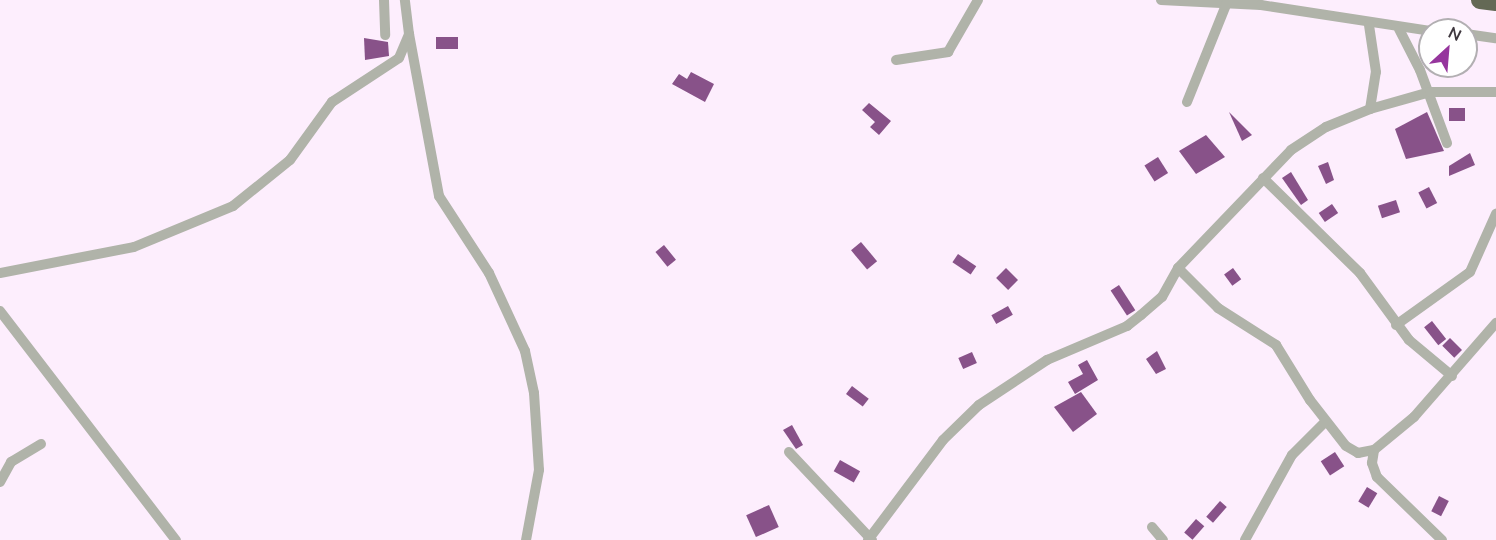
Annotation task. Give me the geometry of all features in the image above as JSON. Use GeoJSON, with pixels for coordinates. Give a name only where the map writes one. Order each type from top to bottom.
{"type":"FeatureCollection","features":[{"type":"Feature","properties":{"kind":"highway"},"geometry":{"type":"LineString","coordinates":[[1480,0],[1496,2]]}},
{"type":"Feature","properties":{"kind":"street"},"geometry":{"type":"LineString","coordinates":[[384,0],[385,35]]}},
{"type":"Feature","properties":{"kind":"street"},"geometry":{"type":"LineString","coordinates":[[405,0],[409,34],[439,196],[489,273],[525,351],[534,393],[539,470],[525,540]]}},
{"type":"Feature","properties":{"kind":"street"},"geometry":{"type":"LineString","coordinates":[[896,60],[948,52],[978,0]]}},
{"type":"Feature","properties":{"kind":"street"},"geometry":{"type":"LineString","coordinates":[[1161,0],[1304,10],[1369,25],[1418,30]]}},
{"type":"Feature","properties":{"kind":"street"},"geometry":{"type":"LineString","coordinates":[[1187,102],[1228,3]]}},
{"type":"Feature","properties":{"kind":"street"},"geometry":{"type":"LineString","coordinates":[[1369,25],[1376,72],[1370,109]]}},
{"type":"Feature","properties":{"kind":"street"},"geometry":{"type":"LineString","coordinates":[[1399,29],[1430,92],[1447,143]]}},
{"type":"Feature","properties":{"kind":"street"},"geometry":{"type":"LineString","coordinates":[[0,273],[134,247],[233,206],[290,160],[332,102],[394,63],[409,34]]}},
{"type":"Feature","properties":{"kind":"street"},"geometry":{"type":"LineString","coordinates":[[1478,36],[1496,38]]}},
{"type":"Feature","properties":{"kind":"street"},"geometry":{"type":"LineString","coordinates":[[789,452],[870,539],[949,433],[978,405],[1047,360],[1127,326],[1162,297],[1178,268],[1263,178],[1305,139],[1370,109],[1430,92],[1496,92]]}},
{"type":"Feature","properties":{"kind":"street"},"geometry":{"type":"LineString","coordinates":[[1263,178],[1360,273],[1396,325],[1452,376]]}},
{"type":"Feature","properties":{"kind":"street"},"geometry":{"type":"LineString","coordinates":[[1396,325],[1470,272],[1496,214]]}},
{"type":"Feature","properties":{"kind":"street"},"geometry":{"type":"LineString","coordinates":[[1178,268],[1218,308],[1276,345],[1325,422],[1353,451],[1374,450]]}},
{"type":"Feature","properties":{"kind":"street"},"geometry":{"type":"LineString","coordinates":[[0,311],[176,540]]}},
{"type":"Feature","properties":{"kind":"street"},"geometry":{"type":"LineString","coordinates":[[1442,540],[1377,477],[1372,463],[1374,450],[1452,376],[1496,323]]}},
{"type":"Feature","properties":{"kind":"street"},"geometry":{"type":"LineString","coordinates":[[1245,540],[1292,455],[1325,422]]}},
{"type":"Feature","properties":{"kind":"street"},"geometry":{"type":"LineString","coordinates":[[0,482],[11,462],[41,444]]}},
{"type":"Feature","properties":{"kind":"street"},"geometry":{"type":"LineString","coordinates":[[1152,527],[1163,540]]}},
{"type":"Feature","properties":{"kind":"building"},"geometry":{"type":"Polygon","coordinates":[[[436,37],[458,37],[458,49],[436,49],[436,37]]]}},
{"type":"Feature","properties":{"kind":"building"},"geometry":{"type":"Polygon","coordinates":[[[364,38],[388,42],[389,56],[365,60],[364,38]]]}},
{"type":"Feature","properties":{"kind":"building"},"geometry":{"type":"Polygon","coordinates":[[[691,72],[714,84],[705,102],[672,84],[679,74],[687,79],[691,72]]]}},
{"type":"Feature","properties":{"kind":"building"},"geometry":{"type":"Polygon","coordinates":[[[869,103],[891,121],[879,135],[870,127],[875,122],[862,110],[869,103]]]}},
{"type":"Feature","properties":{"kind":"building"},"geometry":{"type":"Polygon","coordinates":[[[1449,108],[1465,108],[1465,121],[1449,121],[1449,108]]]}},
{"type":"Feature","properties":{"kind":"building"},"geometry":{"type":"Polygon","coordinates":[[[1229,112],[1252,135],[1242,141],[1229,112]]]}},
{"type":"Feature","properties":{"kind":"building"},"geometry":{"type":"Polygon","coordinates":[[[1427,112],[1444,151],[1406,159],[1395,129],[1427,112]]]}},
{"type":"Feature","properties":{"kind":"building"},"geometry":{"type":"Polygon","coordinates":[[[1206,135],[1225,157],[1196,174],[1179,151],[1206,135]]]}},
{"type":"Feature","properties":{"kind":"building"},"geometry":{"type":"Polygon","coordinates":[[[1470,153],[1475,165],[1449,176],[1449,166],[1470,153]]]}},
{"type":"Feature","properties":{"kind":"building"},"geometry":{"type":"Polygon","coordinates":[[[1158,157],[1168,173],[1154,182],[1144,165],[1158,157]]]}},
{"type":"Feature","properties":{"kind":"building"},"geometry":{"type":"Polygon","coordinates":[[[1328,162],[1334,180],[1326,184],[1318,166],[1328,162]]]}},
{"type":"Feature","properties":{"kind":"building"},"geometry":{"type":"Polygon","coordinates":[[[1291,172],[1308,200],[1301,205],[1282,178],[1291,172]]]}},
{"type":"Feature","properties":{"kind":"building"},"geometry":{"type":"Polygon","coordinates":[[[1429,187],[1437,203],[1426,208],[1418,192],[1429,187]]]}},
{"type":"Feature","properties":{"kind":"building"},"geometry":{"type":"Polygon","coordinates":[[[1396,200],[1400,212],[1382,218],[1378,206],[1396,200]]]}},
{"type":"Feature","properties":{"kind":"building"},"geometry":{"type":"Polygon","coordinates":[[[1332,204],[1338,213],[1325,222],[1319,213],[1332,204]]]}},
{"type":"Feature","properties":{"kind":"building"},"geometry":{"type":"Polygon","coordinates":[[[861,242],[877,261],[867,270],[851,250],[861,242]]]}},
{"type":"Feature","properties":{"kind":"building"},"geometry":{"type":"Polygon","coordinates":[[[664,245],[676,260],[667,267],[655,252],[664,245]]]}},
{"type":"Feature","properties":{"kind":"building"},"geometry":{"type":"Polygon","coordinates":[[[958,254],[976,266],[971,275],[952,262],[958,254]]]}},
{"type":"Feature","properties":{"kind":"building"},"geometry":{"type":"Polygon","coordinates":[[[1006,268],[1018,280],[1008,290],[996,278],[1006,268]]]}},
{"type":"Feature","properties":{"kind":"building"},"geometry":{"type":"Polygon","coordinates":[[[1233,268],[1241,279],[1232,286],[1224,274],[1233,268]]]}},
{"type":"Feature","properties":{"kind":"building"},"geometry":{"type":"Polygon","coordinates":[[[1119,285],[1135,310],[1127,316],[1111,290],[1119,285]]]}},
{"type":"Feature","properties":{"kind":"building"},"geometry":{"type":"Polygon","coordinates":[[[1008,306],[1013,315],[996,324],[991,315],[1008,306]]]}},
{"type":"Feature","properties":{"kind":"building"},"geometry":{"type":"Polygon","coordinates":[[[1432,321],[1446,339],[1438,345],[1424,327],[1432,321]]]}},
{"type":"Feature","properties":{"kind":"building"},"geometry":{"type":"Polygon","coordinates":[[[1450,338],[1462,350],[1454,358],[1442,346],[1450,338]]]}},
{"type":"Feature","properties":{"kind":"building"},"geometry":{"type":"Polygon","coordinates":[[[1157,351],[1166,369],[1156,374],[1146,359],[1157,351]]]}},
{"type":"Feature","properties":{"kind":"building"},"geometry":{"type":"Polygon","coordinates":[[[972,352],[977,363],[963,369],[958,358],[972,352]]]}},
{"type":"Feature","properties":{"kind":"building"},"geometry":{"type":"Polygon","coordinates":[[[1087,360],[1098,380],[1075,394],[1068,382],[1083,374],[1078,365],[1087,360]]]}},
{"type":"Feature","properties":{"kind":"building"},"geometry":{"type":"Polygon","coordinates":[[[852,386],[869,399],[863,407],[846,394],[852,386]]]}},
{"type":"Feature","properties":{"kind":"building"},"geometry":{"type":"Polygon","coordinates":[[[1081,392],[1097,414],[1073,432],[1054,407],[1081,392]]]}},
{"type":"Feature","properties":{"kind":"building"},"geometry":{"type":"Polygon","coordinates":[[[792,425],[803,445],[796,449],[783,430],[792,425]]]}},
{"type":"Feature","properties":{"kind":"building"},"geometry":{"type":"Polygon","coordinates":[[[1335,452],[1344,466],[1330,476],[1321,461],[1335,452]]]}},
{"type":"Feature","properties":{"kind":"building"},"geometry":{"type":"Polygon","coordinates":[[[840,460],[860,471],[854,483],[834,471],[840,460]]]}},
{"type":"Feature","properties":{"kind":"building"},"geometry":{"type":"Polygon","coordinates":[[[1367,487],[1377,493],[1369,508],[1358,502],[1367,487]]]}},
{"type":"Feature","properties":{"kind":"building"},"geometry":{"type":"Polygon","coordinates":[[[1439,496],[1449,501],[1441,516],[1431,511],[1439,496]]]}},
{"type":"Feature","properties":{"kind":"building"},"geometry":{"type":"Polygon","coordinates":[[[1220,501],[1227,507],[1213,523],[1206,517],[1220,501]]]}},
{"type":"Feature","properties":{"kind":"building"},"geometry":{"type":"Polygon","coordinates":[[[769,505],[779,527],[756,537],[746,515],[769,505]]]}},
{"type":"Feature","properties":{"kind":"building"},"geometry":{"type":"Polygon","coordinates":[[[1196,519],[1204,526],[1192,540],[1184,533],[1196,519]]]}}]}
